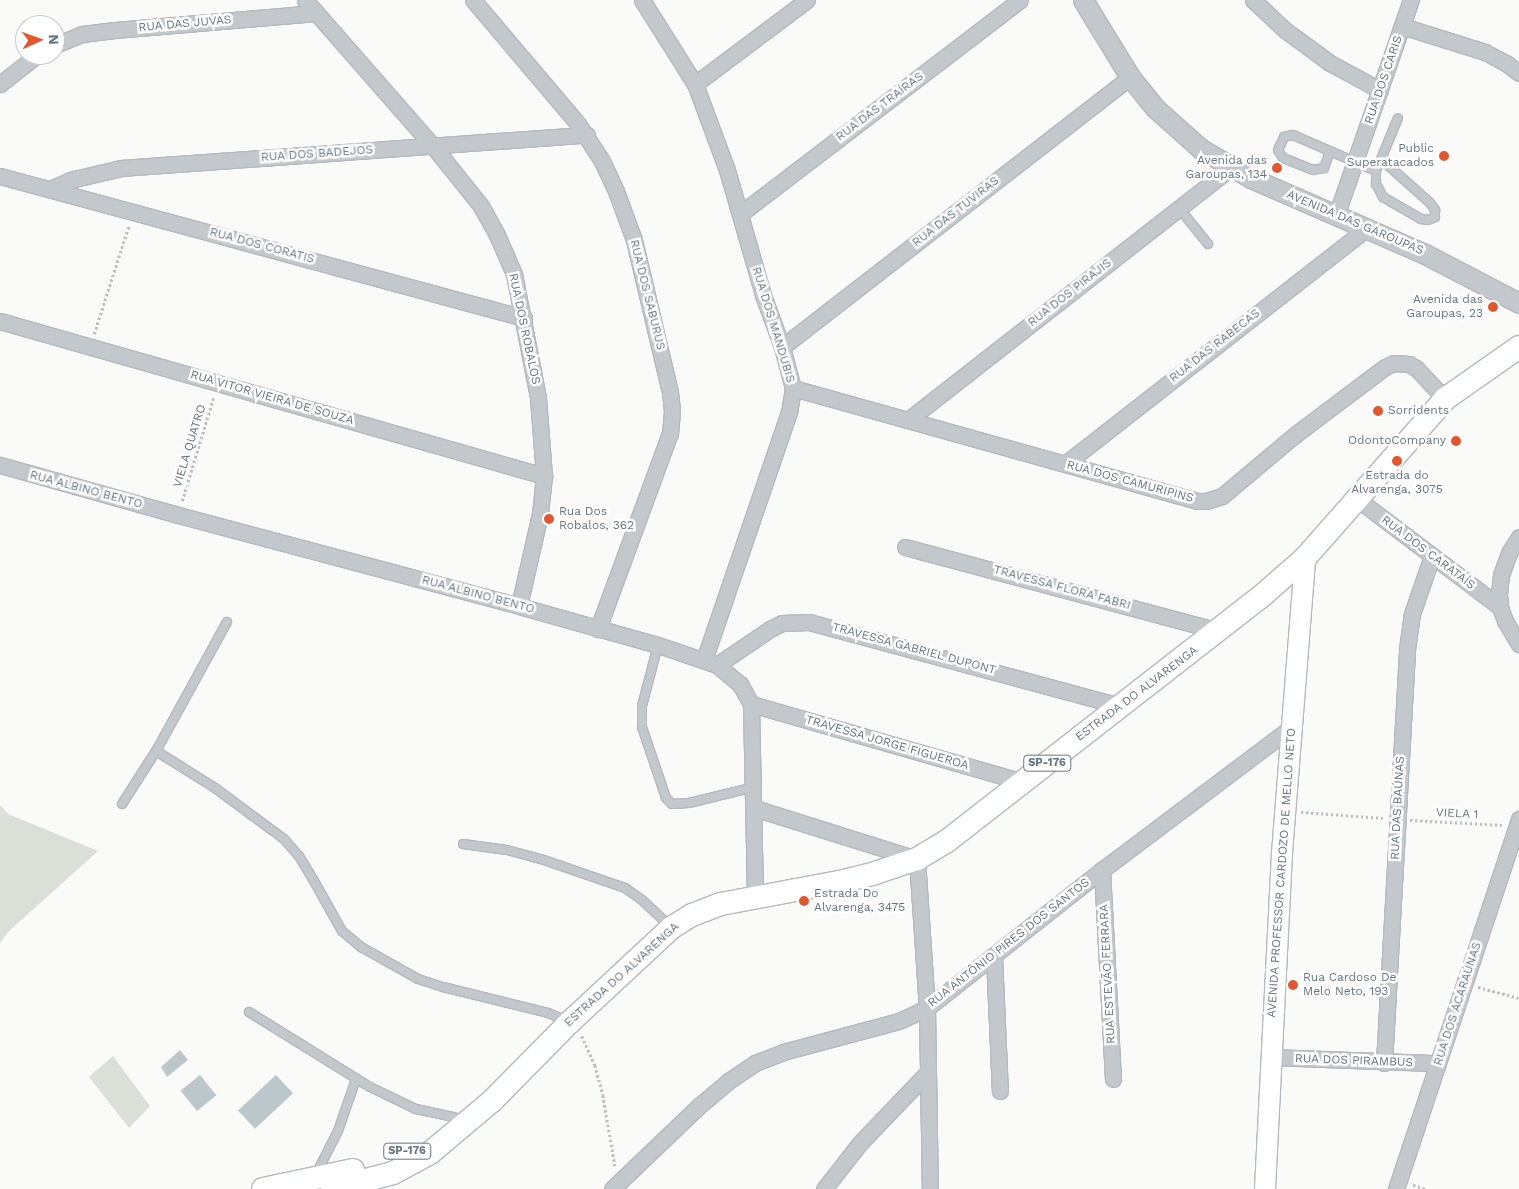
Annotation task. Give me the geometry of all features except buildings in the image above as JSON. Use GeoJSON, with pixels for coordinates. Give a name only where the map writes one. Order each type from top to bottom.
{"type":"FeatureCollection","features":[{"type":"Feature","properties":{"kind":"main road","name":"ESTRADA DO ALVARENGA"},"geometry":{"type":"LineString","coordinates":[[263,1189],[323,1184],[393,1173],[430,1153],[492,1101],[570,1022],[671,928],[692,914],[721,904],[844,881],[917,858],[947,841],[1218,631],[1305,558],[1445,399],[1484,369],[1519,347]]}},
{"type":"Feature","properties":{"kind":"main road","name":"AVENIDA PROFESSOR CARDOZO DE MELLO NETO"},"geometry":{"type":"LineString","coordinates":[[1265,1189],[1286,810],[1305,558]]}},
{"type":"Feature","properties":{"kind":"main road","name":"ESTRADA DO ALVARENGA"},"geometry":{"type":"LineString","coordinates":[[323,1184],[397,1156],[416,1145],[474,1101],[530,1064]]}},
{"type":"Feature","properties":{"kind":"street","name":"RUA DOS ROBALOS"},"geometry":{"type":"LineString","coordinates":[[305,0],[434,146],[481,206],[497,235],[514,274],[538,398],[544,476],[540,514],[519,606]]}},
{"type":"Feature","properties":{"kind":"street","name":"RUA DOS SABURUS"},"geometry":{"type":"LineString","coordinates":[[473,0],[587,135],[616,191],[634,240],[664,361],[672,411],[670,433],[598,629]]}},
{"type":"Feature","properties":{"kind":"street","name":"RUA DOS MANDUBIS"},"geometry":{"type":"LineString","coordinates":[[642,0],[695,84],[727,170],[763,295],[782,347],[792,388],[789,412],[711,663]]}},
{"type":"Feature","properties":{"kind":"street"},"geometry":{"type":"LineString","coordinates":[[695,84],[807,0]]}},
{"type":"Feature","properties":{"kind":"street","name":"RUA DAS TRAÍRAS"},"geometry":{"type":"LineString","coordinates":[[740,214],[1020,0]]}},
{"type":"Feature","properties":{"kind":"street","name":"AVENIDA DAS GAROUPAS"},"geometry":{"type":"LineString","coordinates":[[1083,0],[1130,77],[1155,108],[1201,149],[1251,178],[1425,254],[1519,303]]}},
{"type":"Feature","properties":{"kind":"street"},"geometry":{"type":"LineString","coordinates":[[1253,0],[1284,30],[1330,63],[1380,90]]}},
{"type":"Feature","properties":{"kind":"street","name":"RUA DOS CARIS"},"geometry":{"type":"LineString","coordinates":[[1336,216],[1411,0]]}},
{"type":"Feature","properties":{"kind":"street","name":"RUA DAS JUVAS"},"geometry":{"type":"LineString","coordinates":[[65,41],[82,34],[115,30],[316,13]]}},
{"type":"Feature","properties":{"kind":"street"},"geometry":{"type":"LineString","coordinates":[[1402,26],[1485,52],[1506,63],[1519,73]]}},
{"type":"Feature","properties":{"kind":"street"},"geometry":{"type":"LineString","coordinates":[[0,84],[24,65]]}},
{"type":"Feature","properties":{"kind":"street","name":"RUA DAS TUVIRAS"},"geometry":{"type":"LineString","coordinates":[[782,347],[1130,77]]}},
{"type":"Feature","properties":{"kind":"street","name":"RUA DOS BADEJOS"},"geometry":{"type":"LineString","coordinates":[[50,189],[95,172],[121,168],[587,135]]}},
{"type":"Feature","properties":{"kind":"street","name":"RUA DOS PIRAJIS"},"geometry":{"type":"LineString","coordinates":[[908,420],[1232,167]]}},
{"type":"Feature","properties":{"kind":"street","name":"RUA DOS CORATIS"},"geometry":{"type":"LineString","coordinates":[[0,176],[524,318]]}},
{"type":"Feature","properties":{"kind":"street","name":"RUA DAS RABECAS"},"geometry":{"type":"LineString","coordinates":[[1065,464],[1366,229]]}},
{"type":"Feature","properties":{"kind":"street","name":"RUA VITOR VIEIRA DE SOUZA"},"geometry":{"type":"LineString","coordinates":[[0,321],[544,476]]}},
{"type":"Feature","properties":{"kind":"street","name":"RUA DOS CAMURIPINS"},"geometry":{"type":"LineString","coordinates":[[792,388],[1198,501],[1214,500],[1296,434],[1385,367],[1394,363],[1409,364],[1416,368],[1445,399]]}},
{"type":"Feature","properties":{"kind":"street","name":"RUA ALBINO BENTO"},"geometry":{"type":"LineString","coordinates":[[0,465],[178,516],[519,606],[711,663],[740,684],[751,704],[755,897]]}},
{"type":"Feature","properties":{"kind":"street","name":"RUA DOS CARATAÍS"},"geometry":{"type":"LineString","coordinates":[[1356,498],[1500,606]]}},
{"type":"Feature","properties":{"kind":"street"},"geometry":{"type":"LineString","coordinates":[[1519,537],[1509,553],[1501,575],[1500,606],[1505,621],[1519,644]]}},
{"type":"Feature","properties":{"kind":"street","name":"TRAVESSA FLORA FABRI"},"geometry":{"type":"LineString","coordinates":[[905,547],[1218,631]]}},
{"type":"Feature","properties":{"kind":"street","name":"RUA DAS BAÚNAS"},"geometry":{"type":"LineString","coordinates":[[1384,1062],[1407,649],[1412,614],[1432,556]]}},
{"type":"Feature","properties":{"kind":"street","name":"TRAVESSA GABRIEL DUPONT"},"geometry":{"type":"LineString","coordinates":[[711,663],[782,623],[809,622],[1120,706]]}},
{"type":"Feature","properties":{"kind":"street","name":"TRAVESSA JORGE FIGUEROA"},"geometry":{"type":"LineString","coordinates":[[751,704],[1022,782]]}},
{"type":"Feature","properties":{"kind":"street","name":"RUA ANTÔNIO PIRES DOS SANTOS"},"geometry":{"type":"LineString","coordinates":[[615,1186],[700,1105],[727,1082],[755,1063],[783,1052],[899,1021],[927,1008],[1102,870],[1292,726]]}},
{"type":"Feature","properties":{"kind":"street"},"geometry":{"type":"LineString","coordinates":[[754,808],[917,858],[927,1008],[930,1189]]}},
{"type":"Feature","properties":{"kind":"street","name":"RUA DOS ACARAÚNAS"},"geometry":{"type":"LineString","coordinates":[[1396,1189],[1518,823]]}},
{"type":"Feature","properties":{"kind":"street","name":"RUA ESTEVÃO FERRARA"},"geometry":{"type":"LineString","coordinates":[[1102,870],[1113,1078]]}},
{"type":"Feature","properties":{"kind":"street"},"geometry":{"type":"LineString","coordinates":[[994,956],[1000,1090]]}},
{"type":"Feature","properties":{"kind":"street","name":"RUA DOS PIRAMBUS"},"geometry":{"type":"LineString","coordinates":[[1271,1057],[1438,1064]]}},
{"type":"Feature","properties":{"kind":"street"},"geometry":{"type":"LineString","coordinates":[[824,1189],[860,1142],[928,1072]]}},
{"type":"Feature","properties":{"kind":"lane"},"geometry":{"type":"LineString","coordinates":[[1381,159],[1430,202],[1435,210],[1435,217],[1428,220],[1421,219],[1383,197],[1376,184],[1376,171],[1398,118]]}},
{"type":"Feature","properties":{"kind":"lane"},"geometry":{"type":"LineString","coordinates":[[1330,151],[1324,168],[1313,170],[1283,158],[1278,150],[1284,137],[1289,134],[1330,151],[1376,171]]}},
{"type":"Feature","properties":{"kind":"lane"},"geometry":{"type":"LineString","coordinates":[[1179,208],[1208,244]]}},
{"type":"Feature","properties":{"kind":"lane"},"geometry":{"type":"LineString","coordinates":[[122,804],[156,751],[227,622]]}},
{"type":"Feature","properties":{"kind":"lane"},"geometry":{"type":"LineString","coordinates":[[658,646],[642,706],[642,726],[666,798],[672,804],[690,803],[754,787]]}},
{"type":"Feature","properties":{"kind":"lane"},"geometry":{"type":"LineString","coordinates":[[156,751],[215,788],[284,838],[309,873],[342,931],[361,947],[426,982],[548,1012],[570,1022]]}},
{"type":"Feature","properties":{"kind":"lane"},"geometry":{"type":"LineString","coordinates":[[463,844],[507,850],[625,888],[635,894],[671,928]]}},
{"type":"Feature","properties":{"kind":"lane"},"geometry":{"type":"LineString","coordinates":[[249,1012],[356,1079],[416,1109],[454,1117]]}},
{"type":"Feature","properties":{"kind":"lane"},"geometry":{"type":"LineString","coordinates":[[323,1184],[338,1131],[356,1079]]}},
{"type":"Feature","properties":{"kind":"path"},"geometry":{"type":"LineString","coordinates":[[90,347],[133,211]]}},
{"type":"Feature","properties":{"kind":"path","name":"VIELA QUATRO"},"geometry":{"type":"LineString","coordinates":[[178,516],[218,382]]}},
{"type":"Feature","properties":{"kind":"path","name":"VIELA 1"},"geometry":{"type":"LineString","coordinates":[[1286,810],[1397,819],[1518,823]]}},
{"type":"Feature","properties":{"kind":"path"},"geometry":{"type":"LineString","coordinates":[[1465,983],[1519,998]]}},
{"type":"Feature","properties":{"kind":"path"},"geometry":{"type":"LineString","coordinates":[[570,1022],[582,1035],[595,1065],[603,1095],[615,1186]]}},
{"type":"Feature","properties":{"kind":"shaded area"},"geometry":{"type":"Polygon","coordinates":[[[0,805],[8,814],[98,851],[8,932],[0,943],[0,805]]]}},
{"type":"Feature","properties":{"kind":"shaded area"},"geometry":{"type":"Polygon","coordinates":[[[180,1050],[188,1060],[167,1077],[161,1067],[180,1050]]]}},
{"type":"Feature","properties":{"kind":"shaded area"},"geometry":{"type":"Polygon","coordinates":[[[113,1056],[150,1106],[129,1128],[89,1077],[113,1056]]]}},
{"type":"Feature","properties":{"kind":"shaded area"},"geometry":{"type":"Polygon","coordinates":[[[200,1075],[216,1095],[197,1111],[181,1091],[200,1075]]]}},
{"type":"Feature","properties":{"kind":"shaded area"},"geometry":{"type":"Polygon","coordinates":[[[276,1075],[293,1093],[255,1129],[238,1110],[276,1075]]]}},
{"type":"Feature","properties":{"kind":"place","name":"Public Superatacados"},"geometry":{"type":"Point","coordinates":[1444,156]}},
{"type":"Feature","properties":{"kind":"place","name":"Avenida das Garoupas, 134"},"geometry":{"type":"Point","coordinates":[1277,168]}},
{"type":"Feature","properties":{"kind":"place","name":"Avenida das Garoupas, 23"},"geometry":{"type":"Point","coordinates":[1493,307]}},
{"type":"Feature","properties":{"kind":"place","name":"Sorridents"},"geometry":{"type":"Point","coordinates":[1378,411]}},
{"type":"Feature","properties":{"kind":"place","name":"OdontoCompany"},"geometry":{"type":"Point","coordinates":[1456,441]}},
{"type":"Feature","properties":{"kind":"place","name":"Estrada do Alvarenga, 3075"},"geometry":{"type":"Point","coordinates":[1397,461]}},
{"type":"Feature","properties":{"kind":"place","name":"Rua Dos Robalos, 362"},"geometry":{"type":"Point","coordinates":[549,519]}},
{"type":"Feature","properties":{"kind":"place","name":"Estrada Do Alvarenga, 3475"},"geometry":{"type":"Point","coordinates":[804,901]}},
{"type":"Feature","properties":{"kind":"place","name":"Rua Cardoso De Melo Neto, 193"},"geometry":{"type":"Point","coordinates":[1293,985]}}]}
